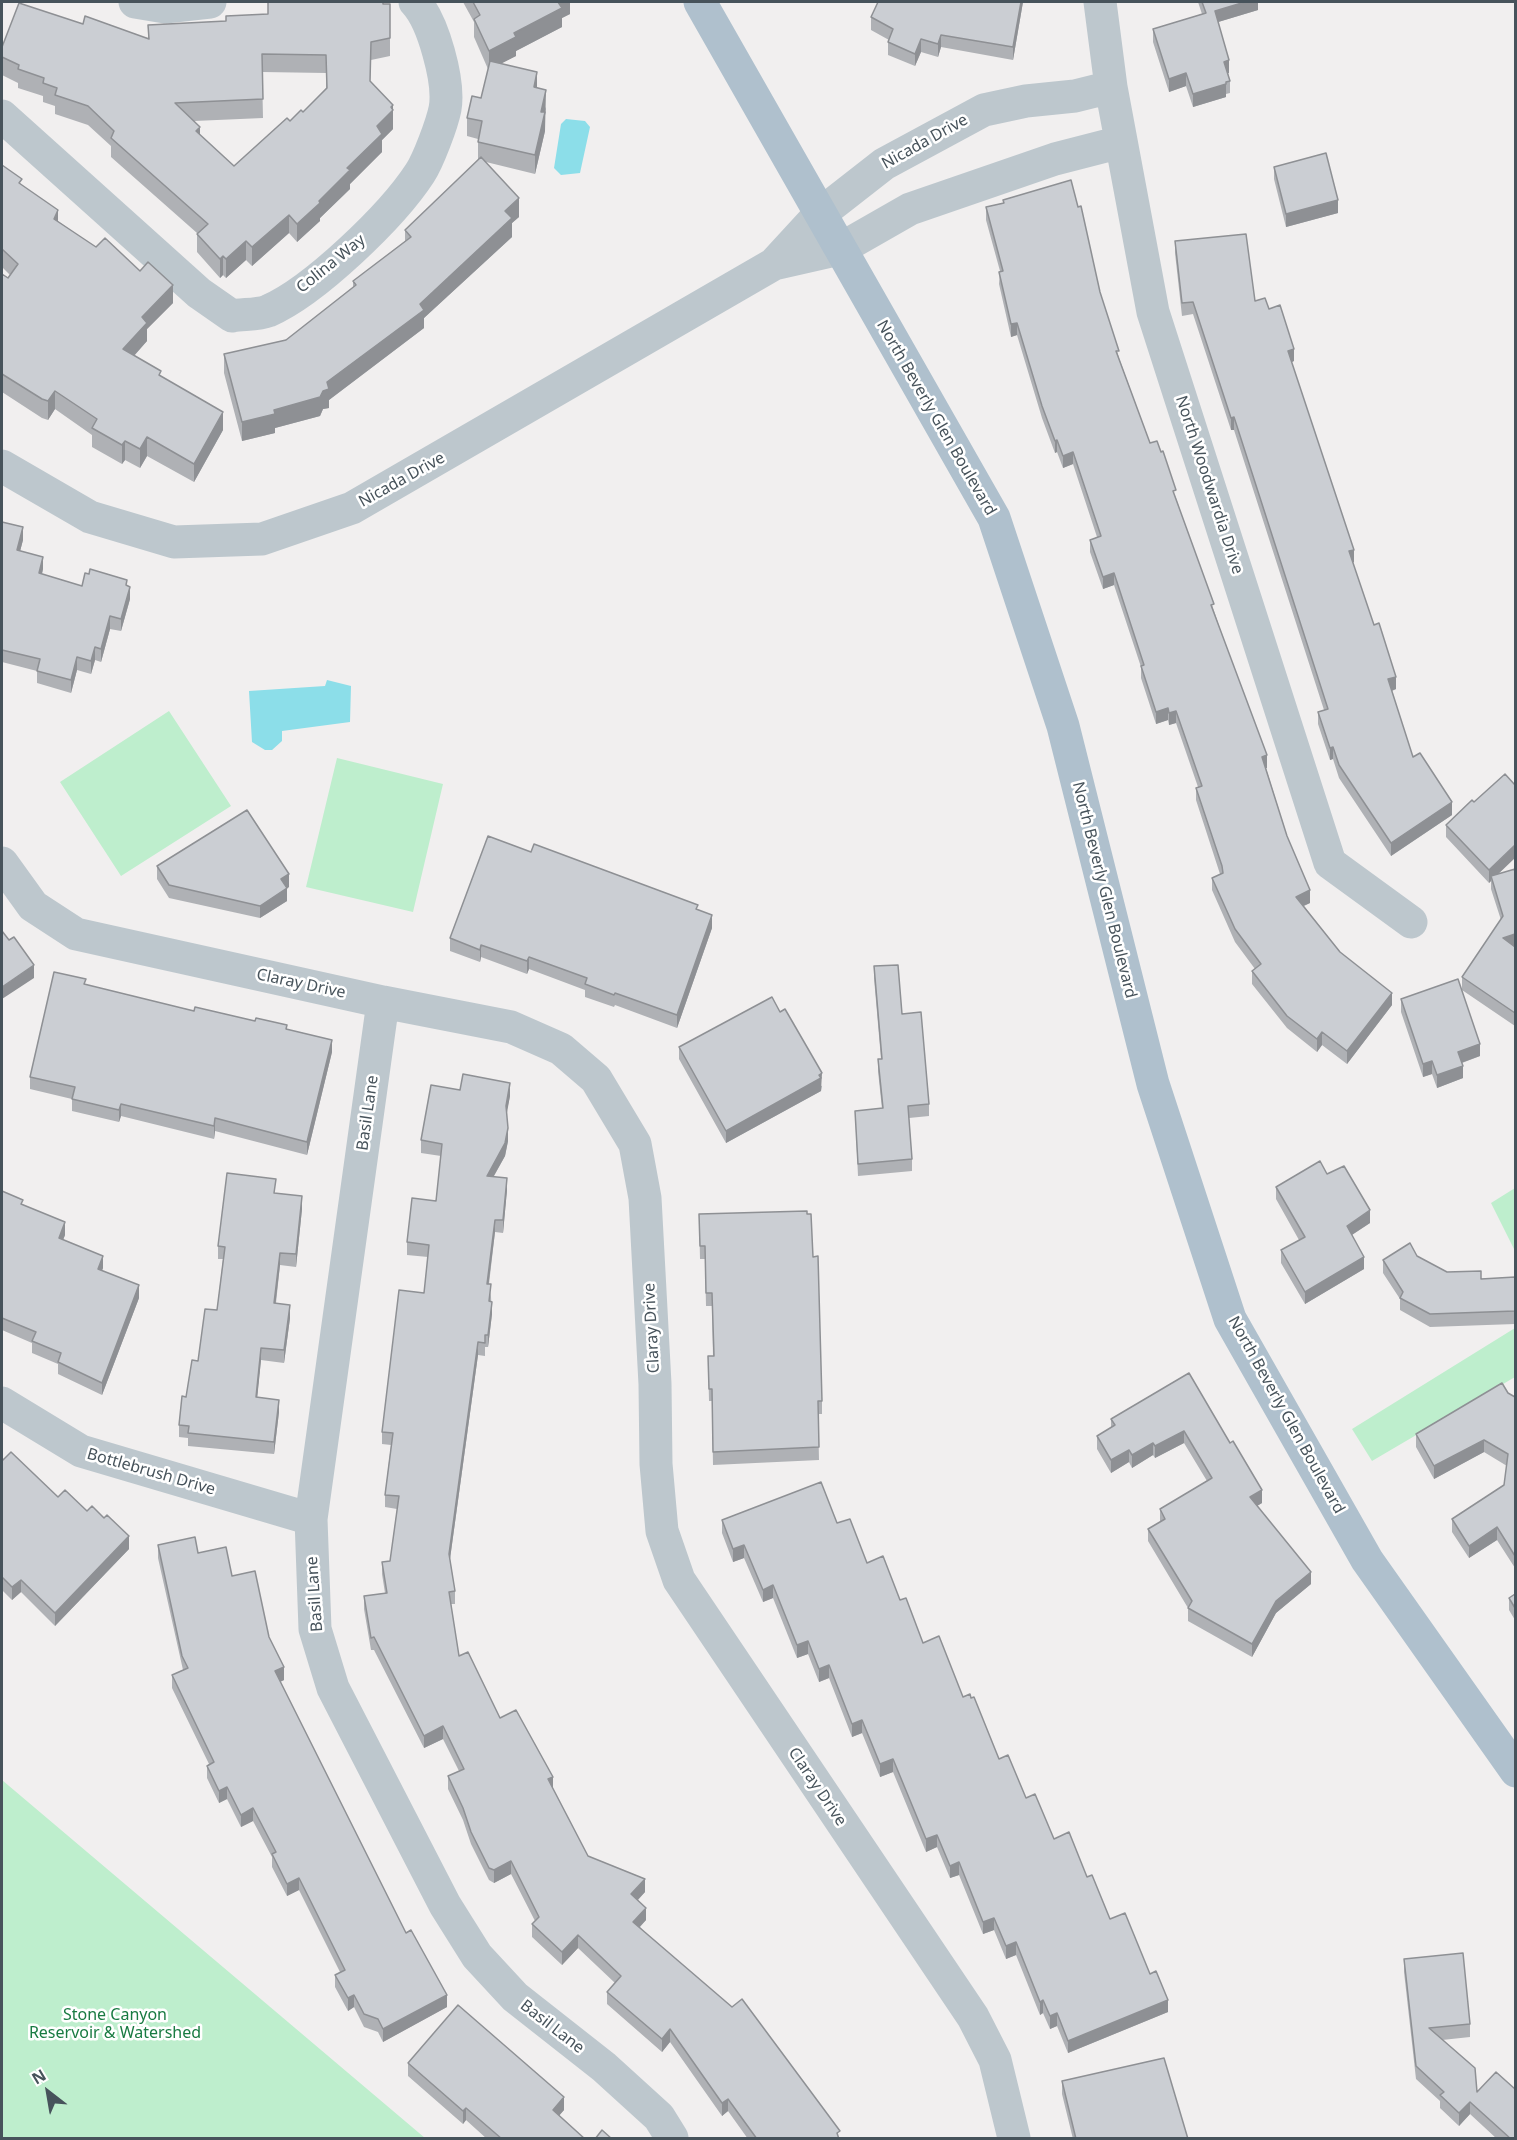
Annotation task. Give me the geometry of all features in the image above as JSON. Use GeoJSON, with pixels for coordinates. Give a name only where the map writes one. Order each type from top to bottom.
{"type":"FeatureCollection","features":[{"type":"Feature","properties":{"kind":"main road","name":"North Beverly Glen Boulevard"},"geometry":{"type":"LineString","coordinates":[[700,2],[993,518],[1063,726],[1154,1084],[1230,1319],[1368,1560],[1515,1771]]}},
{"type":"Feature","properties":{"kind":"street"},"geometry":{"type":"LineString","coordinates":[[135,2],[165,7],[210,2]]}},
{"type":"Feature","properties":{"kind":"street","name":"Colina Way"},"geometry":{"type":"LineString","coordinates":[[2,116],[199,293],[231,316],[267,312],[317,279],[368,235],[421,172],[445,108],[440,56],[425,12],[414,2]]}},
{"type":"Feature","properties":{"kind":"street","name":"North Woodwardia Drive"},"geometry":{"type":"LineString","coordinates":[[1100,2],[1111,87],[1153,312],[1330,863],[1412,922]]}},
{"type":"Feature","properties":{"kind":"street","name":"Nicada Drive"},"geometry":{"type":"LineString","coordinates":[[774,264],[820,214],[884,164],[984,110],[1026,101],[1075,96],[1111,87]]}},
{"type":"Feature","properties":{"kind":"street","name":"Nicada Drive"},"geometry":{"type":"LineString","coordinates":[[2,466],[90,517],[174,542],[262,539],[352,508],[774,264],[840,249],[910,209],[1055,159],[1121,142]]}},
{"type":"Feature","properties":{"kind":"street","name":"Claray Drive"},"geometry":{"type":"LineString","coordinates":[[2,863],[33,906],[76,934],[383,1002],[512,1027],[561,1049],[596,1079],[634,1144],[645,1198],[658,1497],[662,1531],[679,1580],[973,2017],[994,2060],[1014,2139]]}},
{"type":"Feature","properties":{"kind":"street","name":"Basil Lane"},"geometry":{"type":"LineString","coordinates":[[383,1002],[311,1519],[315,1629],[333,1688],[445,1905],[477,1956],[515,1997],[604,2067],[659,2117],[672,2139]]}},
{"type":"Feature","properties":{"kind":"street","name":"Bottlebrush Drive"},"geometry":{"type":"LineString","coordinates":[[2,1403],[81,1451],[311,1519]]}},
{"type":"Feature","properties":{"kind":"green space"},"geometry":{"type":"Polygon","coordinates":[[[169,711],[231,806],[121,876],[60,782],[169,711]]]}},
{"type":"Feature","properties":{"kind":"green space"},"geometry":{"type":"Polygon","coordinates":[[[337,758],[443,784],[413,912],[306,887],[337,758]]]}},
{"type":"Feature","properties":{"kind":"green space"},"geometry":{"type":"Polygon","coordinates":[[[1515,1188],[1515,1251],[1491,1203],[1515,1188]]]}},
{"type":"Feature","properties":{"kind":"green space"},"geometry":{"type":"Polygon","coordinates":[[[1515,1328],[1515,1377],[1372,1461],[1352,1429],[1515,1328]]]}},
{"type":"Feature","properties":{"kind":"green space","name":"Stone Canyon Reservoir & Watershed"},"geometry":{"type":"Polygon","coordinates":[[[2,1780],[425,2138],[2,2138],[2,1780]]]}},
{"type":"Feature","properties":{"kind":"water"},"geometry":{"type":"Polygon","coordinates":[[[566,119],[585,121],[590,127],[580,173],[561,175],[554,168],[561,124],[566,119]]]}},
{"type":"Feature","properties":{"kind":"water"},"geometry":{"type":"Polygon","coordinates":[[[327,680],[351,686],[350,722],[282,731],[282,741],[272,750],[265,750],[252,742],[249,691],[325,686],[327,680]]]}},
{"type":"Feature","properties":{"kind":"building"},"geometry":{"type":"Polygon","coordinates":[[[268,2],[383,2],[383,4],[390,4],[390,38],[371,42],[370,81],[393,105],[391,107],[393,110],[377,126],[382,134],[347,168],[350,170],[319,201],[320,203],[297,224],[289,215],[252,247],[246,241],[226,259],[223,256],[220,259],[197,234],[208,224],[111,138],[114,131],[88,106],[55,95],[57,88],[43,83],[44,78],[18,69],[19,65],[2,57],[2,47],[19,3],[83,24],[85,16],[149,39],[148,25],[226,21],[226,16],[268,14],[268,2]],[[262,54],[263,99],[175,103],[200,127],[196,131],[234,166],[287,118],[290,121],[301,110],[303,112],[327,88],[326,55],[262,54]]]}},
{"type":"Feature","properties":{"kind":"building"},"geometry":{"type":"Polygon","coordinates":[[[473,2],[558,2],[562,8],[514,33],[516,37],[489,51],[474,19],[480,15],[473,2]]]}},
{"type":"Feature","properties":{"kind":"building"},"geometry":{"type":"Polygon","coordinates":[[[878,2],[1021,2],[1013,47],[941,35],[938,44],[921,39],[915,54],[888,42],[893,29],[871,17],[878,2]]]}},
{"type":"Feature","properties":{"kind":"building"},"geometry":{"type":"Polygon","coordinates":[[[1202,2],[1245,2],[1215,11],[1229,60],[1224,62],[1230,81],[1193,94],[1186,73],[1169,79],[1153,29],[1206,13],[1202,2]]]}},
{"type":"Feature","properties":{"kind":"building"},"geometry":{"type":"Polygon","coordinates":[[[490,61],[537,72],[534,87],[546,90],[541,112],[545,112],[535,155],[478,142],[482,121],[467,118],[472,96],[481,98],[490,61]]]}},
{"type":"Feature","properties":{"kind":"building"},"geometry":{"type":"Polygon","coordinates":[[[1326,153],[1338,200],[1286,214],[1274,167],[1326,153]]]}},
{"type":"Feature","properties":{"kind":"building"},"geometry":{"type":"Polygon","coordinates":[[[481,157],[519,198],[505,211],[512,218],[420,304],[424,310],[327,382],[329,389],[323,391],[320,397],[274,410],[275,414],[242,422],[224,354],[286,340],[356,285],[353,281],[411,237],[405,230],[481,157]]]}},
{"type":"Feature","properties":{"kind":"building"},"geometry":{"type":"Polygon","coordinates":[[[2,165],[22,179],[19,183],[58,210],[54,219],[96,247],[105,238],[140,271],[148,262],[173,285],[142,317],[147,323],[123,349],[161,371],[159,375],[223,412],[194,464],[147,437],[140,449],[125,441],[122,445],[92,428],[97,419],[55,391],[48,401],[2,374],[2,274],[8,278],[18,264],[2,249],[2,165]]]}},
{"type":"Feature","properties":{"kind":"building"},"geometry":{"type":"Polygon","coordinates":[[[1071,180],[1078,207],[1081,206],[1100,292],[1119,351],[1116,351],[1150,443],[1157,441],[1161,452],[1163,451],[1176,490],[1173,491],[1214,604],[1211,605],[1267,755],[1262,757],[1287,836],[1310,890],[1296,897],[1340,952],[1392,993],[1347,1051],[1322,1032],[1317,1039],[1287,1016],[1252,971],[1261,964],[1235,929],[1212,878],[1223,873],[1222,866],[1196,788],[1202,786],[1176,711],[1169,713],[1168,708],[1156,712],[1141,666],[1144,665],[1114,573],[1103,577],[1090,540],[1101,536],[1073,452],[1063,456],[1057,440],[1055,441],[1017,323],[1011,324],[999,272],[1003,271],[986,207],[1071,180]]]}},
{"type":"Feature","properties":{"kind":"building"},"geometry":{"type":"Polygon","coordinates":[[[1246,234],[1255,301],[1265,298],[1269,309],[1280,305],[1294,349],[1288,351],[1354,550],[1349,551],[1374,625],[1379,623],[1396,677],[1388,679],[1413,757],[1420,753],[1452,802],[1391,843],[1339,765],[1333,747],[1330,748],[1318,712],[1328,709],[1234,417],[1231,418],[1193,302],[1182,303],[1175,241],[1246,234]]]}},
{"type":"Feature","properties":{"kind":"building"},"geometry":{"type":"Polygon","coordinates":[[[2,522],[23,527],[17,550],[43,557],[39,573],[82,586],[85,573],[89,574],[90,569],[127,580],[126,585],[130,587],[121,619],[110,616],[101,649],[95,647],[91,661],[77,657],[71,680],[37,671],[40,659],[2,650],[2,522]]]}},
{"type":"Feature","properties":{"kind":"building"},"geometry":{"type":"Polygon","coordinates":[[[1505,774],[1515,785],[1515,845],[1489,870],[1446,825],[1472,800],[1474,802],[1505,774]]]}},
{"type":"Feature","properties":{"kind":"building"},"geometry":{"type":"Polygon","coordinates":[[[247,810],[289,874],[281,879],[287,888],[260,906],[169,885],[157,866],[247,810]]]}},
{"type":"Feature","properties":{"kind":"building"},"geometry":{"type":"Polygon","coordinates":[[[488,836],[531,852],[534,844],[698,905],[696,909],[712,915],[677,1015],[585,984],[587,978],[529,957],[527,961],[481,945],[480,950],[450,938],[488,836]]]}},
{"type":"Feature","properties":{"kind":"building"},"geometry":{"type":"Polygon","coordinates":[[[1515,869],[1515,934],[1503,938],[1515,947],[1515,1013],[1462,977],[1503,916],[1491,876],[1515,869]]]}},
{"type":"Feature","properties":{"kind":"building"},"geometry":{"type":"Polygon","coordinates":[[[2,931],[9,940],[14,937],[34,965],[2,987],[2,931]]]}},
{"type":"Feature","properties":{"kind":"building"},"geometry":{"type":"Polygon","coordinates":[[[898,965],[902,1014],[921,1012],[929,1104],[908,1106],[912,1159],[858,1164],[855,1111],[883,1108],[878,1059],[882,1059],[874,966],[898,965]]]}},
{"type":"Feature","properties":{"kind":"building"},"geometry":{"type":"Polygon","coordinates":[[[54,972],[86,979],[84,984],[194,1011],[195,1007],[255,1021],[256,1018],[287,1025],[286,1029],[332,1040],[307,1142],[215,1118],[214,1126],[121,1104],[119,1110],[72,1099],[75,1087],[30,1077],[54,972]]]}},
{"type":"Feature","properties":{"kind":"building"},"geometry":{"type":"Polygon","coordinates":[[[1458,979],[1480,1044],[1458,1052],[1463,1066],[1437,1075],[1432,1061],[1423,1064],[1401,999],[1458,979]]]}},
{"type":"Feature","properties":{"kind":"building"},"geometry":{"type":"Polygon","coordinates":[[[772,997],[780,1012],[785,1009],[822,1073],[819,1075],[821,1078],[726,1131],[679,1047],[772,997]]]}},
{"type":"Feature","properties":{"kind":"building"},"geometry":{"type":"Polygon","coordinates":[[[463,1074],[510,1083],[506,1106],[508,1128],[505,1143],[487,1176],[507,1178],[503,1220],[495,1220],[487,1284],[491,1284],[489,1301],[492,1302],[488,1335],[485,1335],[485,1343],[478,1342],[449,1554],[455,1591],[449,1592],[459,1656],[468,1652],[500,1718],[516,1710],[553,1777],[548,1779],[588,1856],[645,1879],[631,1894],[646,1908],[633,1922],[732,2007],[742,1999],[840,2131],[837,2133],[839,2139],[757,2139],[728,2099],[722,2103],[670,2029],[662,2039],[607,1992],[621,1976],[578,1935],[562,1952],[532,1924],[539,1917],[511,1861],[494,1870],[489,1868],[471,1832],[448,1776],[464,1769],[443,1726],[424,1736],[374,1637],[371,1638],[364,1596],[387,1593],[382,1562],[390,1561],[399,1496],[385,1495],[393,1433],[382,1432],[399,1290],[424,1293],[429,1245],[407,1242],[412,1198],[436,1201],[442,1144],[421,1140],[431,1085],[460,1090],[463,1074]]]}},
{"type":"Feature","properties":{"kind":"building"},"geometry":{"type":"Polygon","coordinates":[[[1320,1161],[1327,1174],[1344,1166],[1370,1210],[1347,1226],[1364,1257],[1305,1292],[1281,1250],[1305,1237],[1276,1187],[1320,1161]]]}},
{"type":"Feature","properties":{"kind":"building"},"geometry":{"type":"Polygon","coordinates":[[[227,1173],[276,1179],[274,1193],[302,1196],[296,1254],[280,1253],[274,1303],[290,1305],[284,1350],[261,1348],[256,1397],[279,1400],[274,1442],[188,1433],[189,1426],[179,1425],[182,1396],[186,1397],[192,1360],[198,1361],[205,1309],[217,1310],[225,1247],[218,1246],[227,1173]]]}},
{"type":"Feature","properties":{"kind":"building"},"geometry":{"type":"Polygon","coordinates":[[[2,1191],[23,1200],[21,1204],[65,1222],[59,1238],[103,1256],[98,1269],[139,1285],[102,1383],[58,1362],[61,1353],[32,1341],[36,1332],[2,1318],[2,1191]]]}},
{"type":"Feature","properties":{"kind":"building"},"geometry":{"type":"Polygon","coordinates":[[[807,1211],[807,1214],[811,1214],[813,1257],[818,1256],[822,1401],[818,1401],[819,1447],[713,1452],[712,1389],[709,1389],[708,1356],[714,1356],[712,1293],[706,1293],[705,1246],[700,1246],[699,1214],[807,1211]]]}},
{"type":"Feature","properties":{"kind":"building"},"geometry":{"type":"Polygon","coordinates":[[[1410,1243],[1417,1256],[1447,1272],[1481,1271],[1481,1279],[1515,1277],[1515,1311],[1430,1314],[1400,1298],[1403,1292],[1383,1260],[1410,1243]]]}},
{"type":"Feature","properties":{"kind":"building"},"geometry":{"type":"Polygon","coordinates":[[[1189,1373],[1230,1443],[1233,1441],[1262,1490],[1250,1497],[1311,1572],[1276,1601],[1252,1644],[1188,1608],[1192,1601],[1148,1529],[1165,1519],[1160,1509],[1212,1478],[1184,1431],[1155,1446],[1153,1443],[1132,1455],[1129,1450],[1111,1460],[1097,1436],[1115,1425],[1111,1419],[1189,1373]]]}},
{"type":"Feature","properties":{"kind":"building"},"geometry":{"type":"Polygon","coordinates":[[[1502,1383],[1508,1393],[1515,1397],[1515,1556],[1497,1527],[1469,1546],[1452,1519],[1504,1485],[1508,1454],[1484,1440],[1434,1466],[1416,1434],[1502,1383]]]}},
{"type":"Feature","properties":{"kind":"building"},"geometry":{"type":"Polygon","coordinates":[[[11,1452],[58,1497],[65,1490],[87,1511],[92,1506],[104,1518],[107,1515],[129,1536],[55,1613],[21,1580],[12,1587],[2,1577],[2,1458],[3,1460],[11,1452]]]}},
{"type":"Feature","properties":{"kind":"building"},"geometry":{"type":"Polygon","coordinates":[[[821,1482],[837,1523],[850,1519],[867,1563],[883,1556],[900,1600],[906,1598],[923,1643],[939,1636],[963,1697],[970,1694],[971,1698],[974,1697],[999,1759],[1008,1755],[1026,1798],[1035,1794],[1054,1839],[1069,1832],[1087,1877],[1092,1875],[1110,1919],[1125,1913],[1150,1974],[1156,1971],[1168,2000],[1068,2041],[1057,2013],[1050,2016],[1043,2000],[1040,2002],[1016,1942],[1006,1946],[994,1918],[983,1922],[959,1862],[950,1866],[937,1835],[926,1839],[893,1759],[880,1764],[862,1720],[852,1724],[829,1665],[819,1669],[808,1641],[797,1645],[773,1585],[763,1590],[744,1545],[733,1549],[722,1520],[821,1482]]]}},
{"type":"Feature","properties":{"kind":"building"},"geometry":{"type":"Polygon","coordinates":[[[195,1537],[198,1553],[226,1547],[232,1576],[255,1571],[269,1637],[284,1667],[275,1671],[406,1933],[411,1930],[447,1995],[383,2029],[378,2019],[364,2014],[354,1995],[348,1998],[335,1975],[345,1970],[299,1878],[287,1884],[272,1854],[276,1852],[253,1808],[241,1815],[227,1787],[219,1791],[207,1766],[214,1762],[172,1675],[188,1668],[182,1656],[158,1545],[195,1537]]]}},
{"type":"Feature","properties":{"kind":"building"},"geometry":{"type":"Polygon","coordinates":[[[1515,1594],[1515,1608],[1509,1598],[1515,1594]]]}},
{"type":"Feature","properties":{"kind":"building"},"geometry":{"type":"Polygon","coordinates":[[[1463,1953],[1470,2024],[1429,2028],[1475,2068],[1477,2092],[1496,2072],[1515,2089],[1515,2139],[1511,2139],[1470,2102],[1459,2113],[1440,2095],[1444,2092],[1416,2066],[1404,1959],[1463,1953]]]}},
{"type":"Feature","properties":{"kind":"building"},"geometry":{"type":"Polygon","coordinates":[[[458,2005],[564,2097],[553,2110],[585,2139],[502,2139],[466,2108],[463,2111],[408,2063],[458,2005]]]}},
{"type":"Feature","properties":{"kind":"building"},"geometry":{"type":"Polygon","coordinates":[[[1164,2058],[1188,2139],[1076,2139],[1062,2081],[1164,2058]]]}},
{"type":"Feature","properties":{"kind":"building"},"geometry":{"type":"Polygon","coordinates":[[[602,2130],[612,2139],[595,2139],[602,2130]]]}}]}
